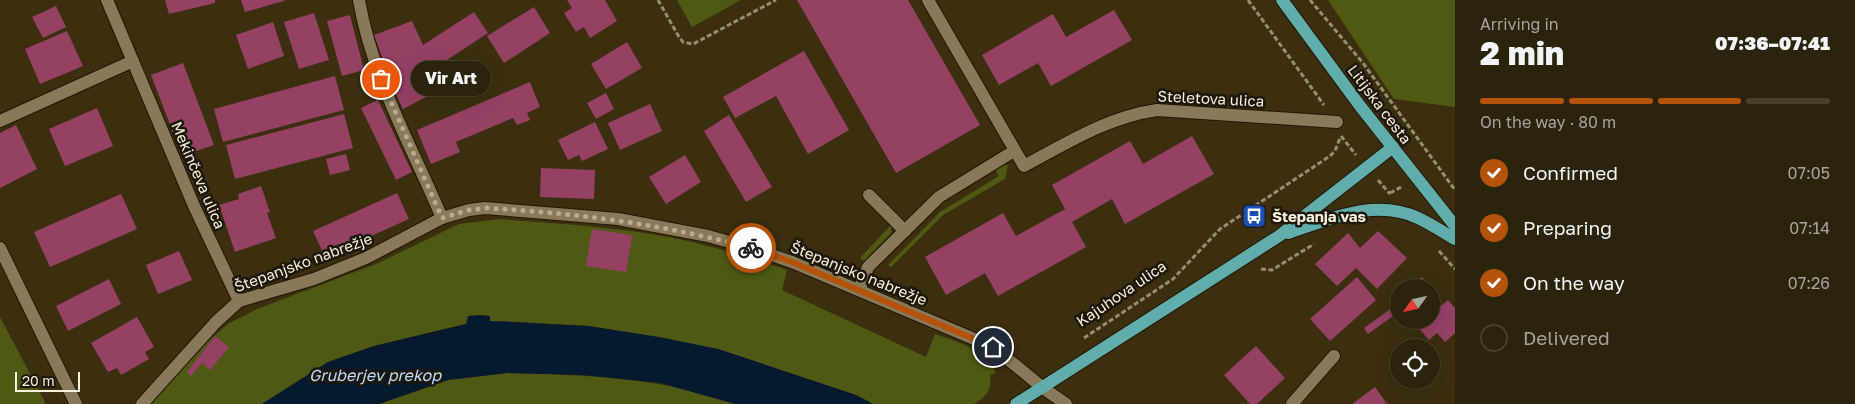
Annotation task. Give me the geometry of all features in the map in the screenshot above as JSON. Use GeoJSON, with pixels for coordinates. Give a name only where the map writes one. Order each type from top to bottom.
{"type":"FeatureCollection","features":[{"type":"Feature","properties":{"kind":"main road","name":"Litijska cesta"},"geometry":{"type":"LineString","coordinates":[[1282,0],[1392,147],[1455,226]]}},
{"type":"Feature","properties":{"kind":"main road"},"geometry":{"type":"LineString","coordinates":[[1016,404],[1279,236],[1392,147]]}},
{"type":"Feature","properties":{"kind":"main road"},"geometry":{"type":"LineString","coordinates":[[1279,236],[1357,211],[1380,210],[1403,212],[1418,218],[1455,240]]}},
{"type":"Feature","properties":{"kind":"street","name":"Mekinčeva ulica"},"geometry":{"type":"LineString","coordinates":[[108,0],[194,206],[239,301]]}},
{"type":"Feature","properties":{"kind":"street"},"geometry":{"type":"LineString","coordinates":[[358,0],[368,46],[442,218]]}},
{"type":"Feature","properties":{"kind":"street","name":"Steletova ulica"},"geometry":{"type":"LineString","coordinates":[[928,0],[1024,166],[1110,121],[1157,110],[1337,122]]}},
{"type":"Feature","properties":{"kind":"street"},"geometry":{"type":"LineString","coordinates":[[0,121],[132,61]]}},
{"type":"Feature","properties":{"kind":"street"},"geometry":{"type":"LineString","coordinates":[[859,290],[868,267],[939,197],[1014,151]]}},
{"type":"Feature","properties":{"kind":"street"},"geometry":{"type":"LineString","coordinates":[[869,195],[905,231]]}},
{"type":"Feature","properties":{"kind":"street","name":"Štepanjsko nabrežje"},"geometry":{"type":"LineString","coordinates":[[142,404],[210,329],[239,301],[314,279],[366,258],[442,218],[469,210],[485,208],[618,219],[669,228],[754,248],[993,347],[1043,388],[1066,404]]}},
{"type":"Feature","properties":{"kind":"street"},"geometry":{"type":"LineString","coordinates":[[0,248],[76,404]]}},
{"type":"Feature","properties":{"kind":"street"},"geometry":{"type":"LineString","coordinates":[[1292,404],[1334,356]]}},
{"type":"Feature","properties":{"kind":"path"},"geometry":{"type":"LineString","coordinates":[[658,0],[679,37],[684,42],[693,44],[776,0]]}},
{"type":"Feature","properties":{"kind":"path"},"geometry":{"type":"LineString","coordinates":[[1248,0],[1337,122]]}},
{"type":"Feature","properties":{"kind":"path","name":"Litijska cesta"},"geometry":{"type":"LineString","coordinates":[[1310,0],[1362,63],[1455,190]]}},
{"type":"Feature","properties":{"kind":"path","name":"Kajuhova ulica"},"geometry":{"type":"LineString","coordinates":[[1083,338],[1173,279],[1220,229],[1330,156],[1335,150],[1341,135],[1337,122]]}},
{"type":"Feature","properties":{"kind":"path"},"geometry":{"type":"LineString","coordinates":[[1250,209],[1254,216]]}},
{"type":"Feature","properties":{"kind":"path"},"geometry":{"type":"LineString","coordinates":[[1233,265],[1272,270],[1318,241]]}},
{"type":"Feature","properties":{"kind":"green space"},"geometry":{"type":"Polygon","coordinates":[[[677,0],[741,0],[692,27],[677,0]]]}},
{"type":"Feature","properties":{"kind":"green space"},"geometry":{"type":"Polygon","coordinates":[[[1328,0],[1455,0],[1455,107],[1394,99],[1328,0]]]}},
{"type":"Feature","properties":{"kind":"green space"},"geometry":{"type":"Polygon","coordinates":[[[1008,165],[1005,179],[943,215],[891,267],[888,265],[940,212],[999,176],[995,169],[1008,165]]]}},
{"type":"Feature","properties":{"kind":"green space"},"geometry":{"type":"Polygon","coordinates":[[[499,219],[641,232],[688,241],[750,258],[787,270],[782,290],[926,357],[935,334],[953,340],[978,352],[996,373],[990,375],[988,392],[974,404],[873,404],[856,395],[718,349],[589,326],[504,321],[466,324],[374,346],[328,362],[262,404],[151,404],[208,341],[228,324],[257,309],[376,264],[459,224],[499,219]]]}},
{"type":"Feature","properties":{"kind":"green space"},"geometry":{"type":"Polygon","coordinates":[[[891,225],[891,233],[864,261],[860,258],[891,225]]]}},
{"type":"Feature","properties":{"kind":"green space"},"geometry":{"type":"Polygon","coordinates":[[[0,317],[46,404],[0,404],[0,317]]]}},
{"type":"Feature","properties":{"kind":"green space"},"geometry":{"type":"Polygon","coordinates":[[[507,373],[622,379],[679,388],[735,404],[379,404],[448,380],[507,373]]]}},
{"type":"Feature","properties":{"kind":"water","name":"Gruberjev prekop"},"geometry":{"type":"Polygon","coordinates":[[[468,316],[490,316],[490,321],[589,326],[718,349],[856,395],[873,404],[735,404],[660,383],[583,375],[507,373],[448,380],[379,404],[262,404],[328,362],[374,346],[466,324],[468,316]]]}},
{"type":"Feature","properties":{"kind":"building"},"geometry":{"type":"Polygon","coordinates":[[[165,0],[215,0],[215,3],[169,14],[165,0]]]}},
{"type":"Feature","properties":{"kind":"building"},"geometry":{"type":"Polygon","coordinates":[[[241,0],[284,0],[284,1],[245,12],[241,0]]]}},
{"type":"Feature","properties":{"kind":"building"},"geometry":{"type":"Polygon","coordinates":[[[567,0],[605,0],[617,21],[590,38],[584,27],[576,32],[564,13],[572,8],[567,0]]]}},
{"type":"Feature","properties":{"kind":"building"},"geometry":{"type":"Polygon","coordinates":[[[797,0],[908,0],[980,125],[896,173],[797,0]]]}},
{"type":"Feature","properties":{"kind":"building"},"geometry":{"type":"Polygon","coordinates":[[[56,6],[66,27],[43,38],[32,17],[56,6]]]}},
{"type":"Feature","properties":{"kind":"building"},"geometry":{"type":"Polygon","coordinates":[[[534,7],[550,33],[504,63],[487,36],[534,7]]]}},
{"type":"Feature","properties":{"kind":"building"},"geometry":{"type":"Polygon","coordinates":[[[1114,10],[1132,40],[1051,86],[1038,63],[999,85],[982,55],[1053,14],[1066,37],[1114,10]]]}},
{"type":"Feature","properties":{"kind":"building"},"geometry":{"type":"Polygon","coordinates":[[[474,12],[488,33],[444,62],[455,82],[403,109],[374,35],[412,21],[423,45],[474,12]]]}},
{"type":"Feature","properties":{"kind":"building"},"geometry":{"type":"Polygon","coordinates":[[[314,13],[329,60],[299,69],[284,22],[314,13]]]}},
{"type":"Feature","properties":{"kind":"building"},"geometry":{"type":"Polygon","coordinates":[[[350,15],[364,70],[342,76],[327,21],[350,15]]]}},
{"type":"Feature","properties":{"kind":"building"},"geometry":{"type":"Polygon","coordinates":[[[273,22],[284,56],[248,69],[236,35],[273,22]]]}},
{"type":"Feature","properties":{"kind":"building"},"geometry":{"type":"Polygon","coordinates":[[[67,31],[83,66],[40,84],[25,49],[67,31]]]}},
{"type":"Feature","properties":{"kind":"building"},"geometry":{"type":"Polygon","coordinates":[[[627,42],[642,68],[606,89],[591,64],[627,42]]]}},
{"type":"Feature","properties":{"kind":"building"},"geometry":{"type":"Polygon","coordinates":[[[804,51],[849,130],[808,154],[776,96],[735,118],[723,97],[804,51]]]}},
{"type":"Feature","properties":{"kind":"building"},"geometry":{"type":"Polygon","coordinates":[[[183,63],[214,145],[182,156],[151,75],[183,63]]]}},
{"type":"Feature","properties":{"kind":"building"},"geometry":{"type":"Polygon","coordinates":[[[335,76],[344,110],[223,142],[214,109],[335,76]]]}},
{"type":"Feature","properties":{"kind":"building"},"geometry":{"type":"Polygon","coordinates":[[[530,82],[540,107],[527,113],[530,120],[517,125],[513,118],[456,142],[460,152],[431,164],[417,130],[530,82]]]}},
{"type":"Feature","properties":{"kind":"building"},"geometry":{"type":"Polygon","coordinates":[[[606,93],[614,109],[596,119],[587,103],[606,93]]]}},
{"type":"Feature","properties":{"kind":"building"},"geometry":{"type":"Polygon","coordinates":[[[378,100],[412,172],[396,180],[361,108],[378,100]]]}},
{"type":"Feature","properties":{"kind":"building"},"geometry":{"type":"Polygon","coordinates":[[[650,104],[662,131],[620,150],[608,123],[650,104]]]}},
{"type":"Feature","properties":{"kind":"building"},"geometry":{"type":"Polygon","coordinates":[[[97,108],[113,146],[65,166],[49,129],[97,108]]]}},
{"type":"Feature","properties":{"kind":"building"},"geometry":{"type":"Polygon","coordinates":[[[344,114],[353,148],[235,179],[226,145],[344,114]]]}},
{"type":"Feature","properties":{"kind":"building"},"geometry":{"type":"Polygon","coordinates":[[[729,115],[772,187],[746,202],[704,131],[729,115]]]}},
{"type":"Feature","properties":{"kind":"building"},"geometry":{"type":"Polygon","coordinates":[[[595,122],[608,149],[582,161],[579,155],[568,160],[558,140],[595,122]]]}},
{"type":"Feature","properties":{"kind":"building"},"geometry":{"type":"Polygon","coordinates":[[[16,125],[37,169],[0,188],[0,133],[16,125]]]}},
{"type":"Feature","properties":{"kind":"building"},"geometry":{"type":"Polygon","coordinates":[[[1192,136],[1214,174],[1125,224],[1112,199],[1072,222],[1086,247],[998,296],[985,273],[946,295],[925,257],[1003,213],[1016,236],[1065,209],[1052,185],[1130,141],[1143,164],[1192,136]]]}},
{"type":"Feature","properties":{"kind":"building"},"geometry":{"type":"Polygon","coordinates":[[[346,154],[350,170],[330,175],[326,159],[346,154]]]}},
{"type":"Feature","properties":{"kind":"building"},"geometry":{"type":"Polygon","coordinates":[[[685,155],[701,182],[666,204],[649,177],[685,155]]]}},
{"type":"Feature","properties":{"kind":"building"},"geometry":{"type":"Polygon","coordinates":[[[541,168],[595,170],[594,199],[540,197],[541,168]]]}},
{"type":"Feature","properties":{"kind":"building"},"geometry":{"type":"Polygon","coordinates":[[[261,186],[270,212],[267,213],[276,238],[235,252],[219,205],[239,199],[238,194],[261,186]]]}},
{"type":"Feature","properties":{"kind":"building"},"geometry":{"type":"Polygon","coordinates":[[[397,193],[409,219],[325,257],[313,231],[397,193]]]}},
{"type":"Feature","properties":{"kind":"building"},"geometry":{"type":"Polygon","coordinates":[[[121,194],[137,229],[50,267],[34,232],[121,194]]]}},
{"type":"Feature","properties":{"kind":"building"},"geometry":{"type":"Polygon","coordinates":[[[592,229],[632,235],[626,272],[586,266],[592,229]]]}},
{"type":"Feature","properties":{"kind":"building"},"geometry":{"type":"Polygon","coordinates":[[[1378,231],[1407,258],[1377,289],[1356,268],[1337,286],[1315,264],[1348,233],[1360,248],[1378,231]]]}},
{"type":"Feature","properties":{"kind":"building"},"geometry":{"type":"Polygon","coordinates":[[[179,251],[192,280],[158,294],[146,265],[179,251]]]}},
{"type":"Feature","properties":{"kind":"building"},"geometry":{"type":"Polygon","coordinates":[[[1357,277],[1376,300],[1330,341],[1310,319],[1357,277]]]}},
{"type":"Feature","properties":{"kind":"building"},"geometry":{"type":"Polygon","coordinates":[[[109,279],[121,304],[68,331],[56,306],[109,279]]]}},
{"type":"Feature","properties":{"kind":"building"},"geometry":{"type":"Polygon","coordinates":[[[1448,300],[1455,308],[1455,333],[1445,342],[1437,333],[1428,339],[1420,329],[1440,329],[1440,307],[1448,300]]]}},
{"type":"Feature","properties":{"kind":"building"},"geometry":{"type":"Polygon","coordinates":[[[1390,309],[1390,318],[1368,334],[1364,328],[1390,309]]]}},
{"type":"Feature","properties":{"kind":"building"},"geometry":{"type":"Polygon","coordinates":[[[137,317],[154,347],[145,352],[149,359],[121,375],[117,368],[108,372],[91,343],[137,317]]]}},
{"type":"Feature","properties":{"kind":"building"},"geometry":{"type":"Polygon","coordinates":[[[215,336],[229,347],[210,370],[202,363],[191,376],[187,372],[215,336]]]}},
{"type":"Feature","properties":{"kind":"building"},"geometry":{"type":"Polygon","coordinates":[[[1256,346],[1285,378],[1257,404],[1250,404],[1224,375],[1256,346]]]}},
{"type":"Feature","properties":{"kind":"building"},"geometry":{"type":"Polygon","coordinates":[[[1375,387],[1387,404],[1352,404],[1375,387]]]}},
{"type":"Feature","properties":{"kind":"way so far"},"geometry":{"type":"LineString","coordinates":[[381,79],[442,218],[469,210],[485,208],[618,219],[708,236],[751,248]]}},
{"type":"Feature","properties":{"kind":"place","name":"Vir Art"},"geometry":{"type":"Point","coordinates":[381,79]}},
{"type":"Feature","properties":{"kind":"place","name":"Štepanja vas"},"geometry":{"type":"Point","coordinates":[1254,216]}},
{"type":"Feature","properties":{"kind":"route"},"geometry":{"type":"LineString","coordinates":[[751,248],[792,262],[993,347]]}}]}
